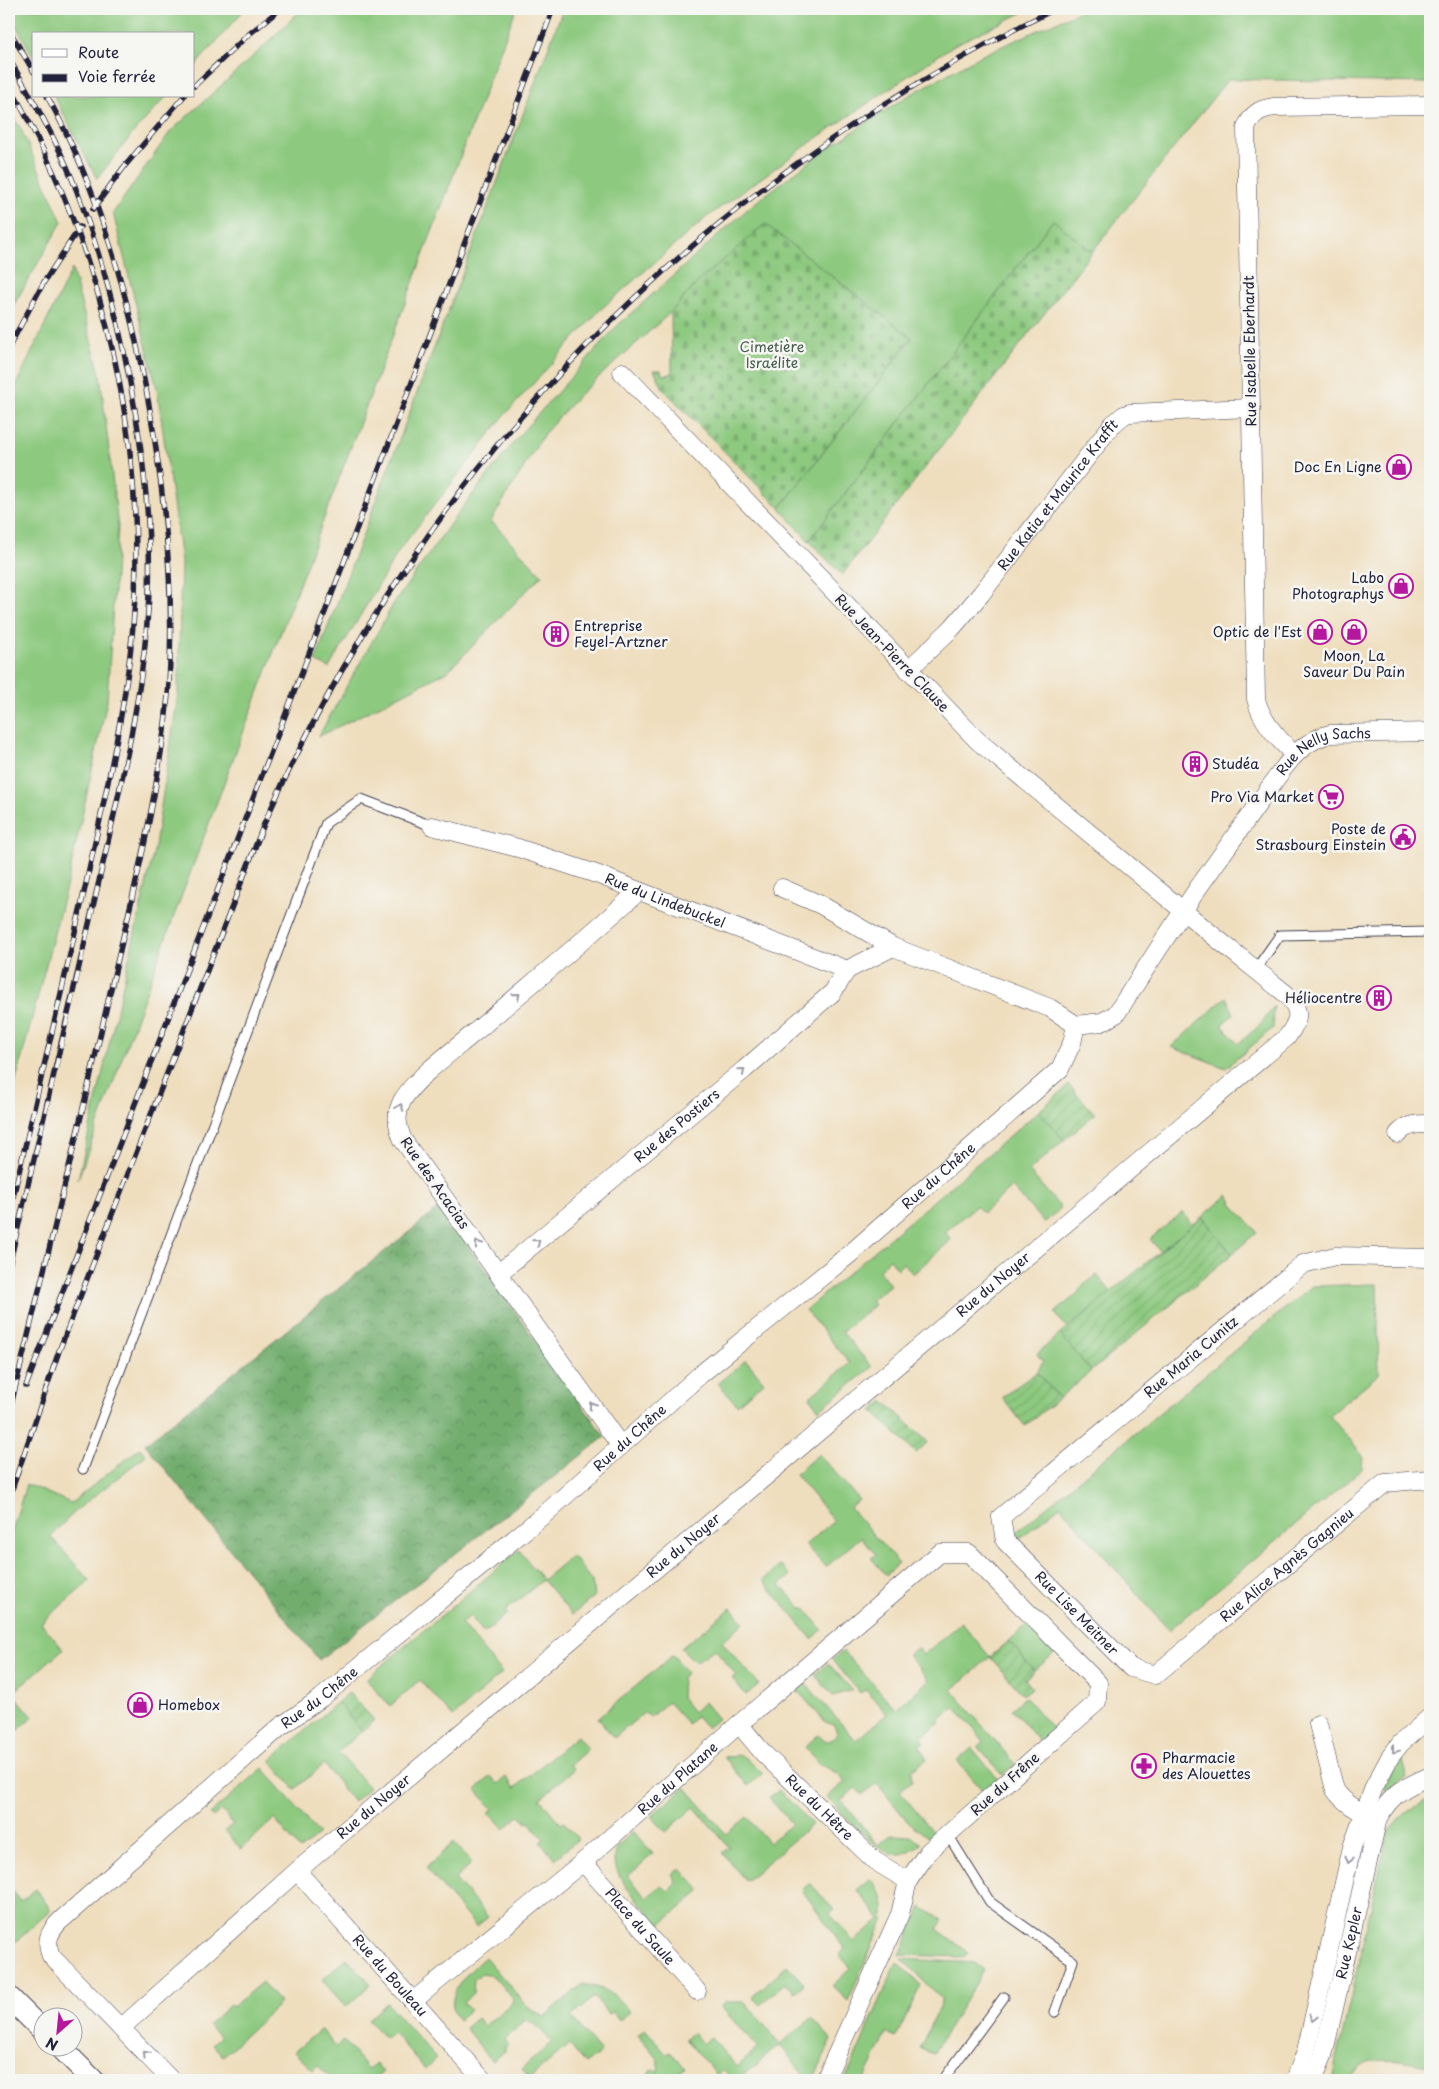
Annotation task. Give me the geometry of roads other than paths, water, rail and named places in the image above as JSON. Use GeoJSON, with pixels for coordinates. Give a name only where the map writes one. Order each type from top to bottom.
{"type":"FeatureCollection","features":[{"type":"Feature","properties":{"kind":"street","name":"Rue Isabelle Eberhardt"},"geometry":{"type":"LineString","coordinates":[[1294,755],[1264,719],[1258,710],[1256,699],[1246,128],[1252,116],[1259,110],[1274,107],[1430,105]]}},
{"type":"Feature","properties":{"kind":"street","name":"Rue Jean-Pierre Clause"},"geometry":{"type":"LineString","coordinates":[[622,372],[978,741],[1180,916],[1256,969]]}},
{"type":"Feature","properties":{"kind":"street","name":"Rue Katia et Maurice Krafft"},"geometry":{"type":"LineString","coordinates":[[908,670],[966,612],[1112,426],[1124,415],[1130,413],[1251,408]]}},
{"type":"Feature","properties":{"kind":"street","name":"Rue Nelly Sachs"},"geometry":{"type":"LineString","coordinates":[[1180,916],[1294,755],[1306,744],[1318,737],[1330,734],[1430,732]]}},
{"type":"Feature","properties":{"kind":"street","name":"Rue du Lindebuckel"},"geometry":{"type":"LineString","coordinates":[[432,826],[545,856],[599,874],[847,970]]}},
{"type":"Feature","properties":{"kind":"street"},"geometry":{"type":"LineString","coordinates":[[782,888],[821,905],[893,947],[1050,1008],[1076,1025],[1102,1022],[1116,1014],[1180,916]]}},
{"type":"Feature","properties":{"kind":"street","name":"Rue des Acacias"},"geometry":{"type":"LineString","coordinates":[[620,1445],[403,1140],[398,1129],[398,1110],[410,1089],[438,1063],[639,891]]}},
{"type":"Feature","properties":{"kind":"street"},"geometry":{"type":"LineString","coordinates":[[847,970],[893,947]]}},
{"type":"Feature","properties":{"kind":"street","name":"Rue du Noyer"},"geometry":{"type":"LineString","coordinates":[[121,2028],[297,1871],[1287,1037],[1298,1019],[1296,1004],[1256,969]]}},
{"type":"Feature","properties":{"kind":"street","name":"Rue des Postiers"},"geometry":{"type":"LineString","coordinates":[[499,1273],[752,1063],[833,992],[847,970]]}},
{"type":"Feature","properties":{"kind":"street","name":"Rue du Chêne"},"geometry":{"type":"LineString","coordinates":[[121,2028],[51,1956],[48,1948],[48,1938],[52,1929],[280,1727],[321,1698],[538,1519],[701,1374],[851,1253],[1030,1097],[1060,1069],[1072,1043],[1076,1025]]}},
{"type":"Feature","properties":{"kind":"street"},"geometry":{"type":"LineString","coordinates":[[1398,1134],[1413,1125],[1430,1124]]}},
{"type":"Feature","properties":{"kind":"street","name":"Rue Maria Cunitz"},"geometry":{"type":"LineString","coordinates":[[1004,1541],[1000,1517],[1303,1264],[1335,1256],[1430,1258]]}},
{"type":"Feature","properties":{"kind":"street","name":"Rue Alice Agnès Gagnieu"},"geometry":{"type":"LineString","coordinates":[[1155,1675],[1385,1483],[1430,1479]]}},
{"type":"Feature","properties":{"kind":"street","name":"Rue Lise Meitner"},"geometry":{"type":"LineString","coordinates":[[1004,1541],[1131,1668],[1155,1675]]}},
{"type":"Feature","properties":{"kind":"street","name":"Rue du Platane"},"geometry":{"type":"LineString","coordinates":[[413,2001],[583,1862],[738,1724],[940,1553]]}},
{"type":"Feature","properties":{"kind":"street","name":"Rue du Frêne"},"geometry":{"type":"LineString","coordinates":[[825,2080],[900,1914],[908,1881],[928,1852],[1097,1702],[1098,1683],[969,1553],[940,1553]]}},
{"type":"Feature","properties":{"kind":"street"},"geometry":{"type":"LineString","coordinates":[[1371,1816],[1374,1787],[1390,1756],[1406,1737],[1430,1720]]}},
{"type":"Feature","properties":{"kind":"street","name":"Rue du Hêtre"},"geometry":{"type":"LineString","coordinates":[[738,1724],[764,1754],[875,1861],[908,1881]]}},
{"type":"Feature","properties":{"kind":"street"},"geometry":{"type":"LineString","coordinates":[[1318,1724],[1335,1790],[1341,1798],[1371,1816]]}},
{"type":"Feature","properties":{"kind":"street"},"geometry":{"type":"LineString","coordinates":[[1371,1816],[1399,1791],[1430,1776]]}},
{"type":"Feature","properties":{"kind":"street","name":"Rue Kepler"},"geometry":{"type":"LineString","coordinates":[[1295,2080],[1306,2052],[1352,1847],[1371,1816]]}},
{"type":"Feature","properties":{"kind":"street","name":"Rue Kepler"},"geometry":{"type":"LineString","coordinates":[[1313,2080],[1323,2056],[1371,1816]]}},
{"type":"Feature","properties":{"kind":"street","name":"Place du Saule"},"geometry":{"type":"LineString","coordinates":[[583,1862],[697,1992]]}},
{"type":"Feature","properties":{"kind":"street","name":"Rue du Bouleau"},"geometry":{"type":"LineString","coordinates":[[297,1871],[483,2080]]}},
{"type":"Feature","properties":{"kind":"street"},"geometry":{"type":"LineString","coordinates":[[9,1997],[32,2020]]}},
{"type":"Feature","properties":{"kind":"street"},"geometry":{"type":"LineString","coordinates":[[121,2028],[171,2080]]}},
{"type":"Feature","properties":{"kind":"street"},"geometry":{"type":"LineString","coordinates":[[69,2056],[93,2080]]}},
{"type":"Feature","properties":{"kind":"lane"},"geometry":{"type":"LineString","coordinates":[[84,1469],[326,823],[361,799],[432,826]]}},
{"type":"Feature","properties":{"kind":"lane"},"geometry":{"type":"LineString","coordinates":[[1256,969],[1280,935],[1430,932]]}},
{"type":"Feature","properties":{"kind":"lane"},"geometry":{"type":"LineString","coordinates":[[948,1835],[990,1902],[1073,1961],[1055,2012]]}},
{"type":"Feature","properties":{"kind":"lane"},"geometry":{"type":"LineString","coordinates":[[943,2080],[1004,1997]]}},
{"type":"Feature","properties":{"kind":"railway"},"geometry":{"type":"LineString","coordinates":[[195,85],[248,35],[280,9]]}},
{"type":"Feature","properties":{"kind":"railway"},"geometry":{"type":"LineString","coordinates":[[26,1386],[327,607],[553,9]]}},
{"type":"Feature","properties":{"kind":"railway"},"geometry":{"type":"LineString","coordinates":[[9,1498],[59,1351],[264,824],[330,692],[406,568],[491,452],[586,346],[691,248],[804,159],[925,79],[1055,9]]}},
{"type":"Feature","properties":{"kind":"railway"},"geometry":{"type":"LineString","coordinates":[[9,30],[32,69]]}},
{"type":"Feature","properties":{"kind":"railway"},"geometry":{"type":"LineString","coordinates":[[9,59],[43,119],[73,181],[108,286],[125,357],[138,429],[147,505],[150,564],[149,603],[144,656],[128,753],[9,1266]]}},
{"type":"Feature","properties":{"kind":"railway"},"geometry":{"type":"LineString","coordinates":[[9,85],[40,144],[67,204],[90,267],[108,331],[122,396],[131,462],[135,529],[133,629],[119,729],[51,1038],[9,1214]]}},
{"type":"Feature","properties":{"kind":"railway"},"geometry":{"type":"LineString","coordinates":[[9,1413],[85,1101],[145,841],[160,762],[171,648],[170,578],[164,509],[155,440],[141,365],[122,285],[97,207],[66,132],[48,98]]}},
{"type":"Feature","properties":{"kind":"railway"},"geometry":{"type":"LineString","coordinates":[[93,209],[124,167],[182,98]]}},
{"type":"Feature","properties":{"kind":"railway"},"geometry":{"type":"LineString","coordinates":[[9,347],[44,282],[80,227]]}},
{"type":"Feature","properties":{"kind":"place","name":"Doc En Ligne"},"geometry":{"type":"Point","coordinates":[1399,467]}},
{"type":"Feature","properties":{"kind":"place","name":"Labo Photographys"},"geometry":{"type":"Point","coordinates":[1401,586]}},
{"type":"Feature","properties":{"kind":"place","name":"Optic de l'Est"},"geometry":{"type":"Point","coordinates":[1320,632]}},
{"type":"Feature","properties":{"kind":"place","name":"Moon, La Saveur Du Pain"},"geometry":{"type":"Point","coordinates":[1354,632]}},
{"type":"Feature","properties":{"kind":"place","name":"Entreprise Feyel-Artzner"},"geometry":{"type":"Point","coordinates":[556,634]}},
{"type":"Feature","properties":{"kind":"place","name":"Studéa"},"geometry":{"type":"Point","coordinates":[1195,764]}},
{"type":"Feature","properties":{"kind":"place","name":"Pro Via Market"},"geometry":{"type":"Point","coordinates":[1331,797]}},
{"type":"Feature","properties":{"kind":"place","name":"Poste de Strasbourg Einstein"},"geometry":{"type":"Point","coordinates":[1403,837]}},
{"type":"Feature","properties":{"kind":"place","name":"Héliocentre"},"geometry":{"type":"Point","coordinates":[1379,998]}},
{"type":"Feature","properties":{"kind":"place","name":"Homebox"},"geometry":{"type":"Point","coordinates":[140,1705]}},
{"type":"Feature","properties":{"kind":"place","name":"Pharmacie des Alouettes"},"geometry":{"type":"Point","coordinates":[1144,1766]}},
{"type":"Feature","properties":{"kind":"park label","name":"Cimetière Israélite"},"geometry":{"type":"Point","coordinates":[772,356]}}]}
